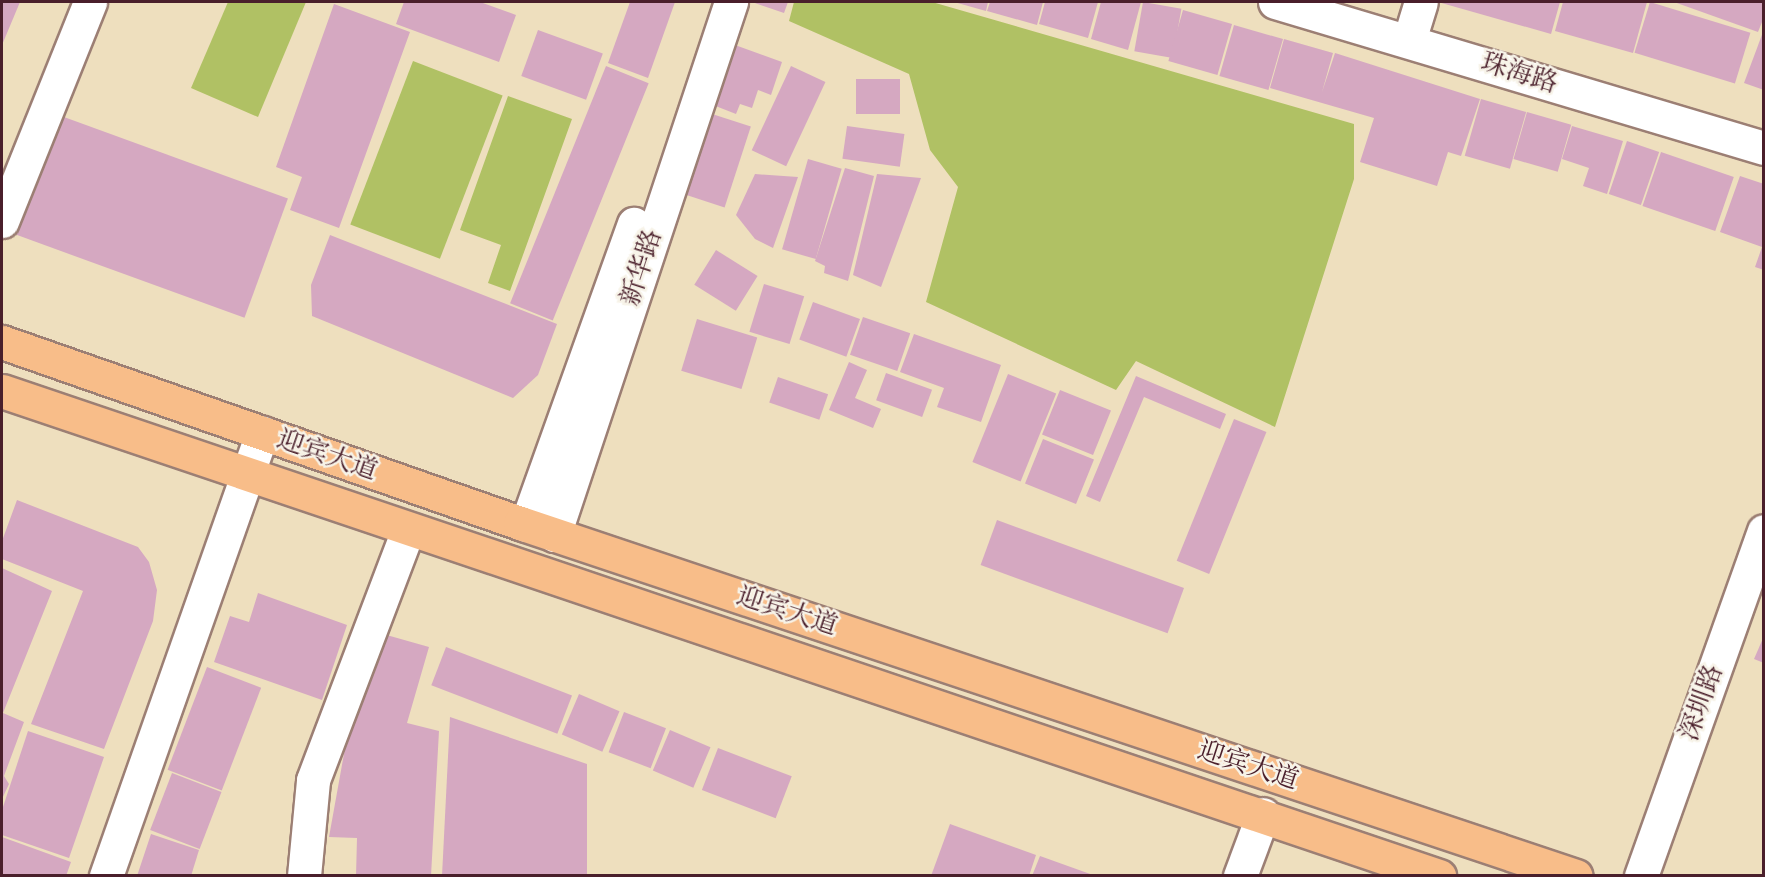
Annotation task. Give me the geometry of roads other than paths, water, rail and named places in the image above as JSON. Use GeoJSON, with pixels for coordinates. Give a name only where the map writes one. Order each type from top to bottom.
{"type":"FeatureCollection","features":[{"type":"Feature","properties":{"kind":"main road","name":"迎宾大道"},"geometry":{"type":"LineString","coordinates":[[2,342],[540,530],[1576,876]]}},
{"type":"Feature","properties":{"kind":"main road","name":"迎宾大道"},"geometry":{"type":"LineString","coordinates":[[2,392],[408,530],[1263,814],[1439,876]]}},
{"type":"Feature","properties":{"kind":"street"},"geometry":{"type":"LineString","coordinates":[[2,221],[90,2]]}},
{"type":"Feature","properties":{"kind":"street","name":"新华路"},"geometry":{"type":"LineString","coordinates":[[540,530],[713,2]]}},
{"type":"Feature","properties":{"kind":"street","name":"新华路"},"geometry":{"type":"LineString","coordinates":[[540,530],[731,2]]}},
{"type":"Feature","properties":{"kind":"street","name":"珠海路"},"geometry":{"type":"LineString","coordinates":[[1275,2],[1764,148]]}},
{"type":"Feature","properties":{"kind":"street","name":"珠海路"},"geometry":{"type":"LineString","coordinates":[[1311,2],[1417,16],[1764,138]]}},
{"type":"Feature","properties":{"kind":"street"},"geometry":{"type":"LineString","coordinates":[[106,876],[262,433]]}},
{"type":"Feature","properties":{"kind":"street"},"geometry":{"type":"LineString","coordinates":[[304,876],[313,780],[408,530]]}},
{"type":"Feature","properties":{"kind":"street","name":"深圳路"},"geometry":{"type":"LineString","coordinates":[[1641,876],[1754,589],[1764,531]]}},
{"type":"Feature","properties":{"kind":"street"},"geometry":{"type":"LineString","coordinates":[[1240,876],[1263,814]]}}]}
